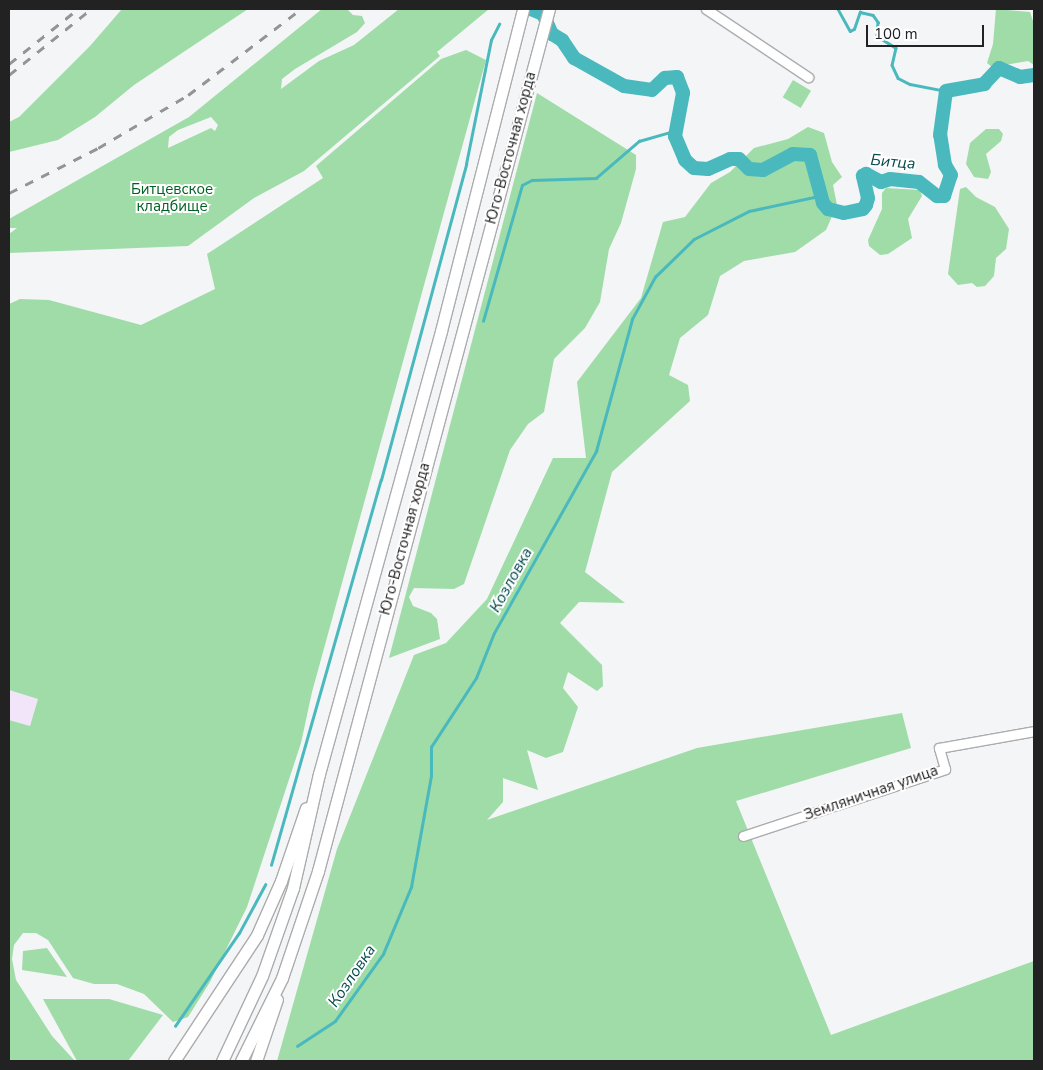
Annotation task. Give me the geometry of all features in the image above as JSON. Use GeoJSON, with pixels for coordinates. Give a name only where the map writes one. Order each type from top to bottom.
{"type":"FeatureCollection","features":[{"type":"Feature","properties":{"kind":"main road","name":"Юго-Восточная хорда"},"geometry":{"type":"LineString","coordinates":[[222,1061],[277,937],[305,844],[319,774],[441,331],[523,9]]}},
{"type":"Feature","properties":{"kind":"main road","name":"Юго-Восточная хорда"},"geometry":{"type":"LineString","coordinates":[[241,1061],[282,978],[318,871],[549,9]]}},
{"type":"Feature","properties":{"kind":"main road"},"geometry":{"type":"LineString","coordinates":[[174,1061],[242,959],[268,913],[319,774]]}},
{"type":"Feature","properties":{"kind":"main road"},"geometry":{"type":"LineString","coordinates":[[256,1061],[282,978]]}},
{"type":"Feature","properties":{"kind":"street"},"geometry":{"type":"LineString","coordinates":[[706,9],[808,77]]}},
{"type":"Feature","properties":{"kind":"street","name":"Земляничная улица"},"geometry":{"type":"LineString","coordinates":[[743,836],[945,769],[939,748],[1034,732]]}},
{"type":"Feature","properties":{"kind":"shaded area"},"geometry":{"type":"Polygon","coordinates":[[[9,690],[38,699],[30,726],[9,720],[9,690]]]}},
{"type":"Feature","properties":{"kind":"green space"},"geometry":{"type":"Polygon","coordinates":[[[122,9],[248,9],[134,85],[95,117],[58,140],[9,152],[9,122],[19,117],[90,46],[122,9]]]}},
{"type":"Feature","properties":{"kind":"green space","name":"Битцевское кладбище"},"geometry":{"type":"Polygon","coordinates":[[[322,9],[347,9],[353,15],[362,16],[365,23],[357,32],[295,69],[282,79],[281,89],[319,61],[354,45],[399,9],[489,9],[437,52],[440,56],[304,171],[254,198],[188,246],[9,253],[9,234],[17,228],[9,228],[9,219],[189,117],[322,9]],[[211,117],[178,130],[169,137],[168,148],[211,128],[215,131],[218,125],[211,117]]]}},
{"type":"Feature","properties":{"kind":"green space"},"geometry":{"type":"Polygon","coordinates":[[[996,9],[1030,12],[1034,24],[1034,65],[1028,61],[992,67],[987,63],[993,44],[996,9]]]}},
{"type":"Feature","properties":{"kind":"green space"},"geometry":{"type":"Polygon","coordinates":[[[466,50],[486,60],[312,692],[301,743],[247,907],[210,982],[188,1017],[173,1022],[144,994],[117,984],[94,984],[73,978],[48,940],[36,933],[23,933],[14,945],[12,959],[16,980],[52,1036],[75,1061],[9,1061],[9,720],[30,726],[38,699],[9,690],[9,304],[20,299],[49,300],[141,325],[215,289],[207,254],[323,178],[316,166],[441,59],[466,50]]]}},
{"type":"Feature","properties":{"kind":"green space"},"geometry":{"type":"Polygon","coordinates":[[[793,80],[811,91],[801,108],[783,97],[793,80]]]}},
{"type":"Feature","properties":{"kind":"green space"},"geometry":{"type":"Polygon","coordinates":[[[537,93],[636,155],[636,169],[621,223],[609,249],[600,302],[585,328],[554,359],[544,412],[528,424],[510,450],[464,584],[454,589],[414,588],[409,597],[413,606],[431,613],[437,619],[440,639],[389,658],[537,93]]]}},
{"type":"Feature","properties":{"kind":"green space"},"geometry":{"type":"Polygon","coordinates":[[[808,127],[824,133],[832,162],[842,177],[833,185],[837,205],[826,230],[795,252],[744,261],[720,276],[708,315],[680,338],[669,375],[688,385],[690,401],[612,472],[585,572],[625,603],[579,602],[560,623],[602,665],[603,686],[597,691],[568,672],[563,688],[578,707],[563,752],[546,758],[527,750],[538,790],[503,778],[503,802],[487,820],[697,748],[902,713],[911,748],[736,801],[831,1035],[1034,961],[1034,1061],[277,1061],[337,849],[414,655],[446,643],[487,599],[553,458],[586,458],[577,382],[641,298],[663,222],[685,217],[711,183],[730,172],[754,148],[788,139],[808,127]]]}},
{"type":"Feature","properties":{"kind":"green space"},"geometry":{"type":"Polygon","coordinates":[[[986,129],[999,129],[1003,134],[1001,141],[986,154],[991,172],[988,179],[974,177],[966,164],[970,143],[986,129]]]}},
{"type":"Feature","properties":{"kind":"green space"},"geometry":{"type":"Polygon","coordinates":[[[966,187],[976,197],[995,207],[1009,229],[1006,249],[996,258],[994,276],[985,286],[977,287],[972,283],[958,285],[948,274],[960,189],[966,187]]]}},
{"type":"Feature","properties":{"kind":"green space"},"geometry":{"type":"Polygon","coordinates":[[[886,188],[920,190],[922,196],[908,219],[912,238],[888,254],[880,255],[869,246],[868,240],[882,209],[882,193],[886,188]]]}},
{"type":"Feature","properties":{"kind":"green space"},"geometry":{"type":"Polygon","coordinates":[[[47,948],[67,977],[22,970],[23,951],[47,948]]]}},
{"type":"Feature","properties":{"kind":"green space"},"geometry":{"type":"Polygon","coordinates":[[[43,999],[109,999],[163,1015],[128,1061],[77,1061],[43,999]]]}},
{"type":"Feature","properties":{"kind":"waterway","name":"Битца"},"geometry":{"type":"LineString","coordinates":[[531,9],[543,14],[552,34],[562,40],[574,58],[624,86],[652,90],[665,78],[677,77],[683,93],[675,136],[685,160],[694,168],[708,169],[730,159],[739,159],[749,169],[763,170],[793,154],[810,155],[823,203],[828,209],[844,213],[863,209],[866,205],[868,198],[863,176],[866,174],[881,182],[890,179],[919,182],[937,196],[944,196],[951,175],[945,165],[940,135],[946,91],[984,84],[999,68],[1020,77],[1034,75]]}},
{"type":"Feature","properties":{"kind":"waterway"},"geometry":{"type":"LineString","coordinates":[[838,9],[850,31],[854,29],[860,12],[873,15],[878,22],[877,36],[896,48],[892,65],[898,78],[910,84],[946,91]]}},
{"type":"Feature","properties":{"kind":"waterway"},"geometry":{"type":"LineString","coordinates":[[271,865],[381,480],[466,164],[491,40],[499,24]]}},
{"type":"Feature","properties":{"kind":"waterway"},"geometry":{"type":"LineString","coordinates":[[483,321],[522,185],[532,180],[596,178],[639,141],[675,131]]}},
{"type":"Feature","properties":{"kind":"waterway","name":"Козловка"},"geometry":{"type":"LineString","coordinates":[[297,1046],[335,1021],[383,954],[411,887],[431,776],[431,747],[476,678],[494,633],[596,451],[632,319],[655,277],[694,239],[749,211],[819,196]]}},
{"type":"Feature","properties":{"kind":"waterway"},"geometry":{"type":"LineString","coordinates":[[175,1026],[239,933],[265,885]]}},
{"type":"Feature","properties":{"kind":"railway"},"geometry":{"type":"LineString","coordinates":[[9,64],[78,9]]}},
{"type":"Feature","properties":{"kind":"railway"},"geometry":{"type":"LineString","coordinates":[[9,75],[91,9]]}},
{"type":"Feature","properties":{"kind":"railway"},"geometry":{"type":"LineString","coordinates":[[9,193],[98,148],[188,95],[301,9]]}}]}
